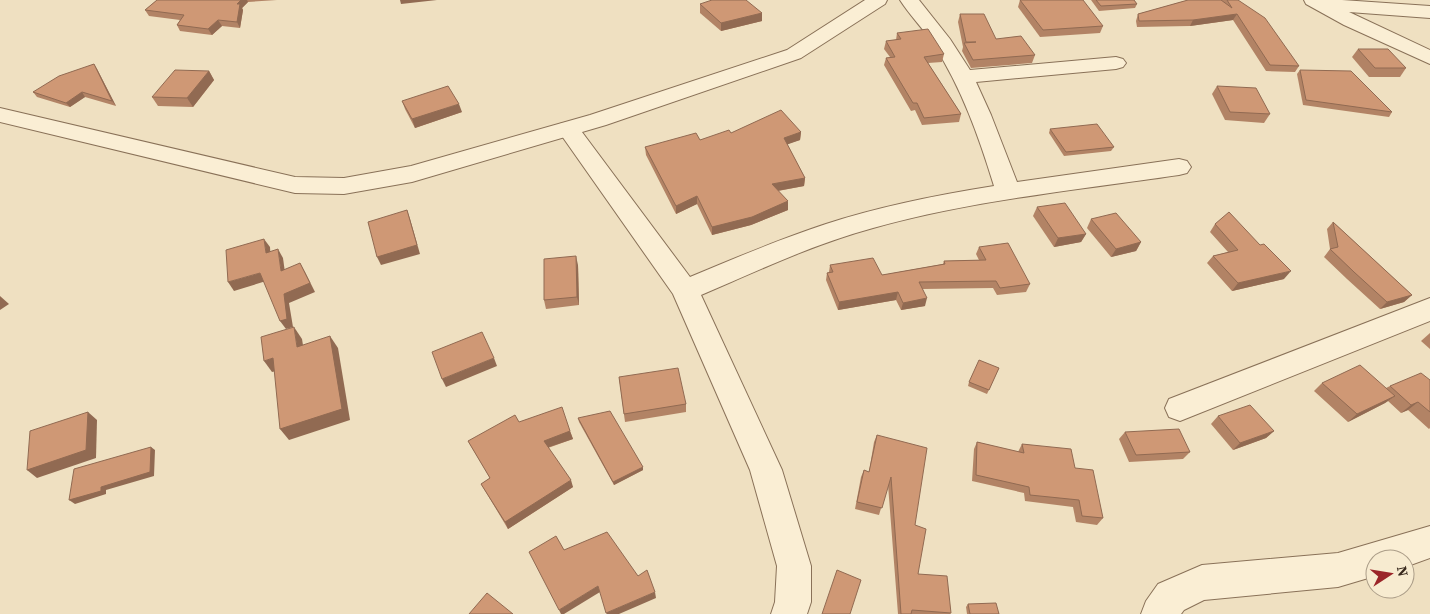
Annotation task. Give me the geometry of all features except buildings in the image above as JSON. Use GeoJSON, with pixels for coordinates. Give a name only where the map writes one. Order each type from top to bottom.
{"type":"FeatureCollection","features":[{"type":"Feature","properties":{"kind":"street"},"geometry":{"type":"LineString","coordinates":[[0,115],[295,185],[317,187],[344,186],[412,174],[568,129],[757,68],[794,54],[878,0]]}},
{"type":"Feature","properties":{"kind":"street"},"geometry":{"type":"LineString","coordinates":[[909,0],[938,34],[965,77],[985,123],[1008,192]]}},
{"type":"Feature","properties":{"kind":"street"},"geometry":{"type":"LineString","coordinates":[[1317,2],[1430,12]]}},
{"type":"Feature","properties":{"kind":"street"},"geometry":{"type":"LineString","coordinates":[[1317,2],[1430,58]]}},
{"type":"Feature","properties":{"kind":"street"},"geometry":{"type":"LineString","coordinates":[[965,77],[1116,63]]}},
{"type":"Feature","properties":{"kind":"street"},"geometry":{"type":"LineString","coordinates":[[568,129],[685,290],[766,470],[794,566],[794,602],[789,614]]}},
{"type":"Feature","properties":{"kind":"street"},"geometry":{"type":"LineString","coordinates":[[685,290],[802,242],[856,224],[966,199],[1179,167]]}},
{"type":"Feature","properties":{"kind":"street"},"geometry":{"type":"LineString","coordinates":[[1180,408],[1430,309]]}},
{"type":"Feature","properties":{"kind":"street"},"geometry":{"type":"LineString","coordinates":[[1407,549],[1430,542]]}},
{"type":"Feature","properties":{"kind":"street"},"geometry":{"type":"LineString","coordinates":[[1159,614],[1171,597],[1202,583],[1338,570],[1365,562]]}}]}
